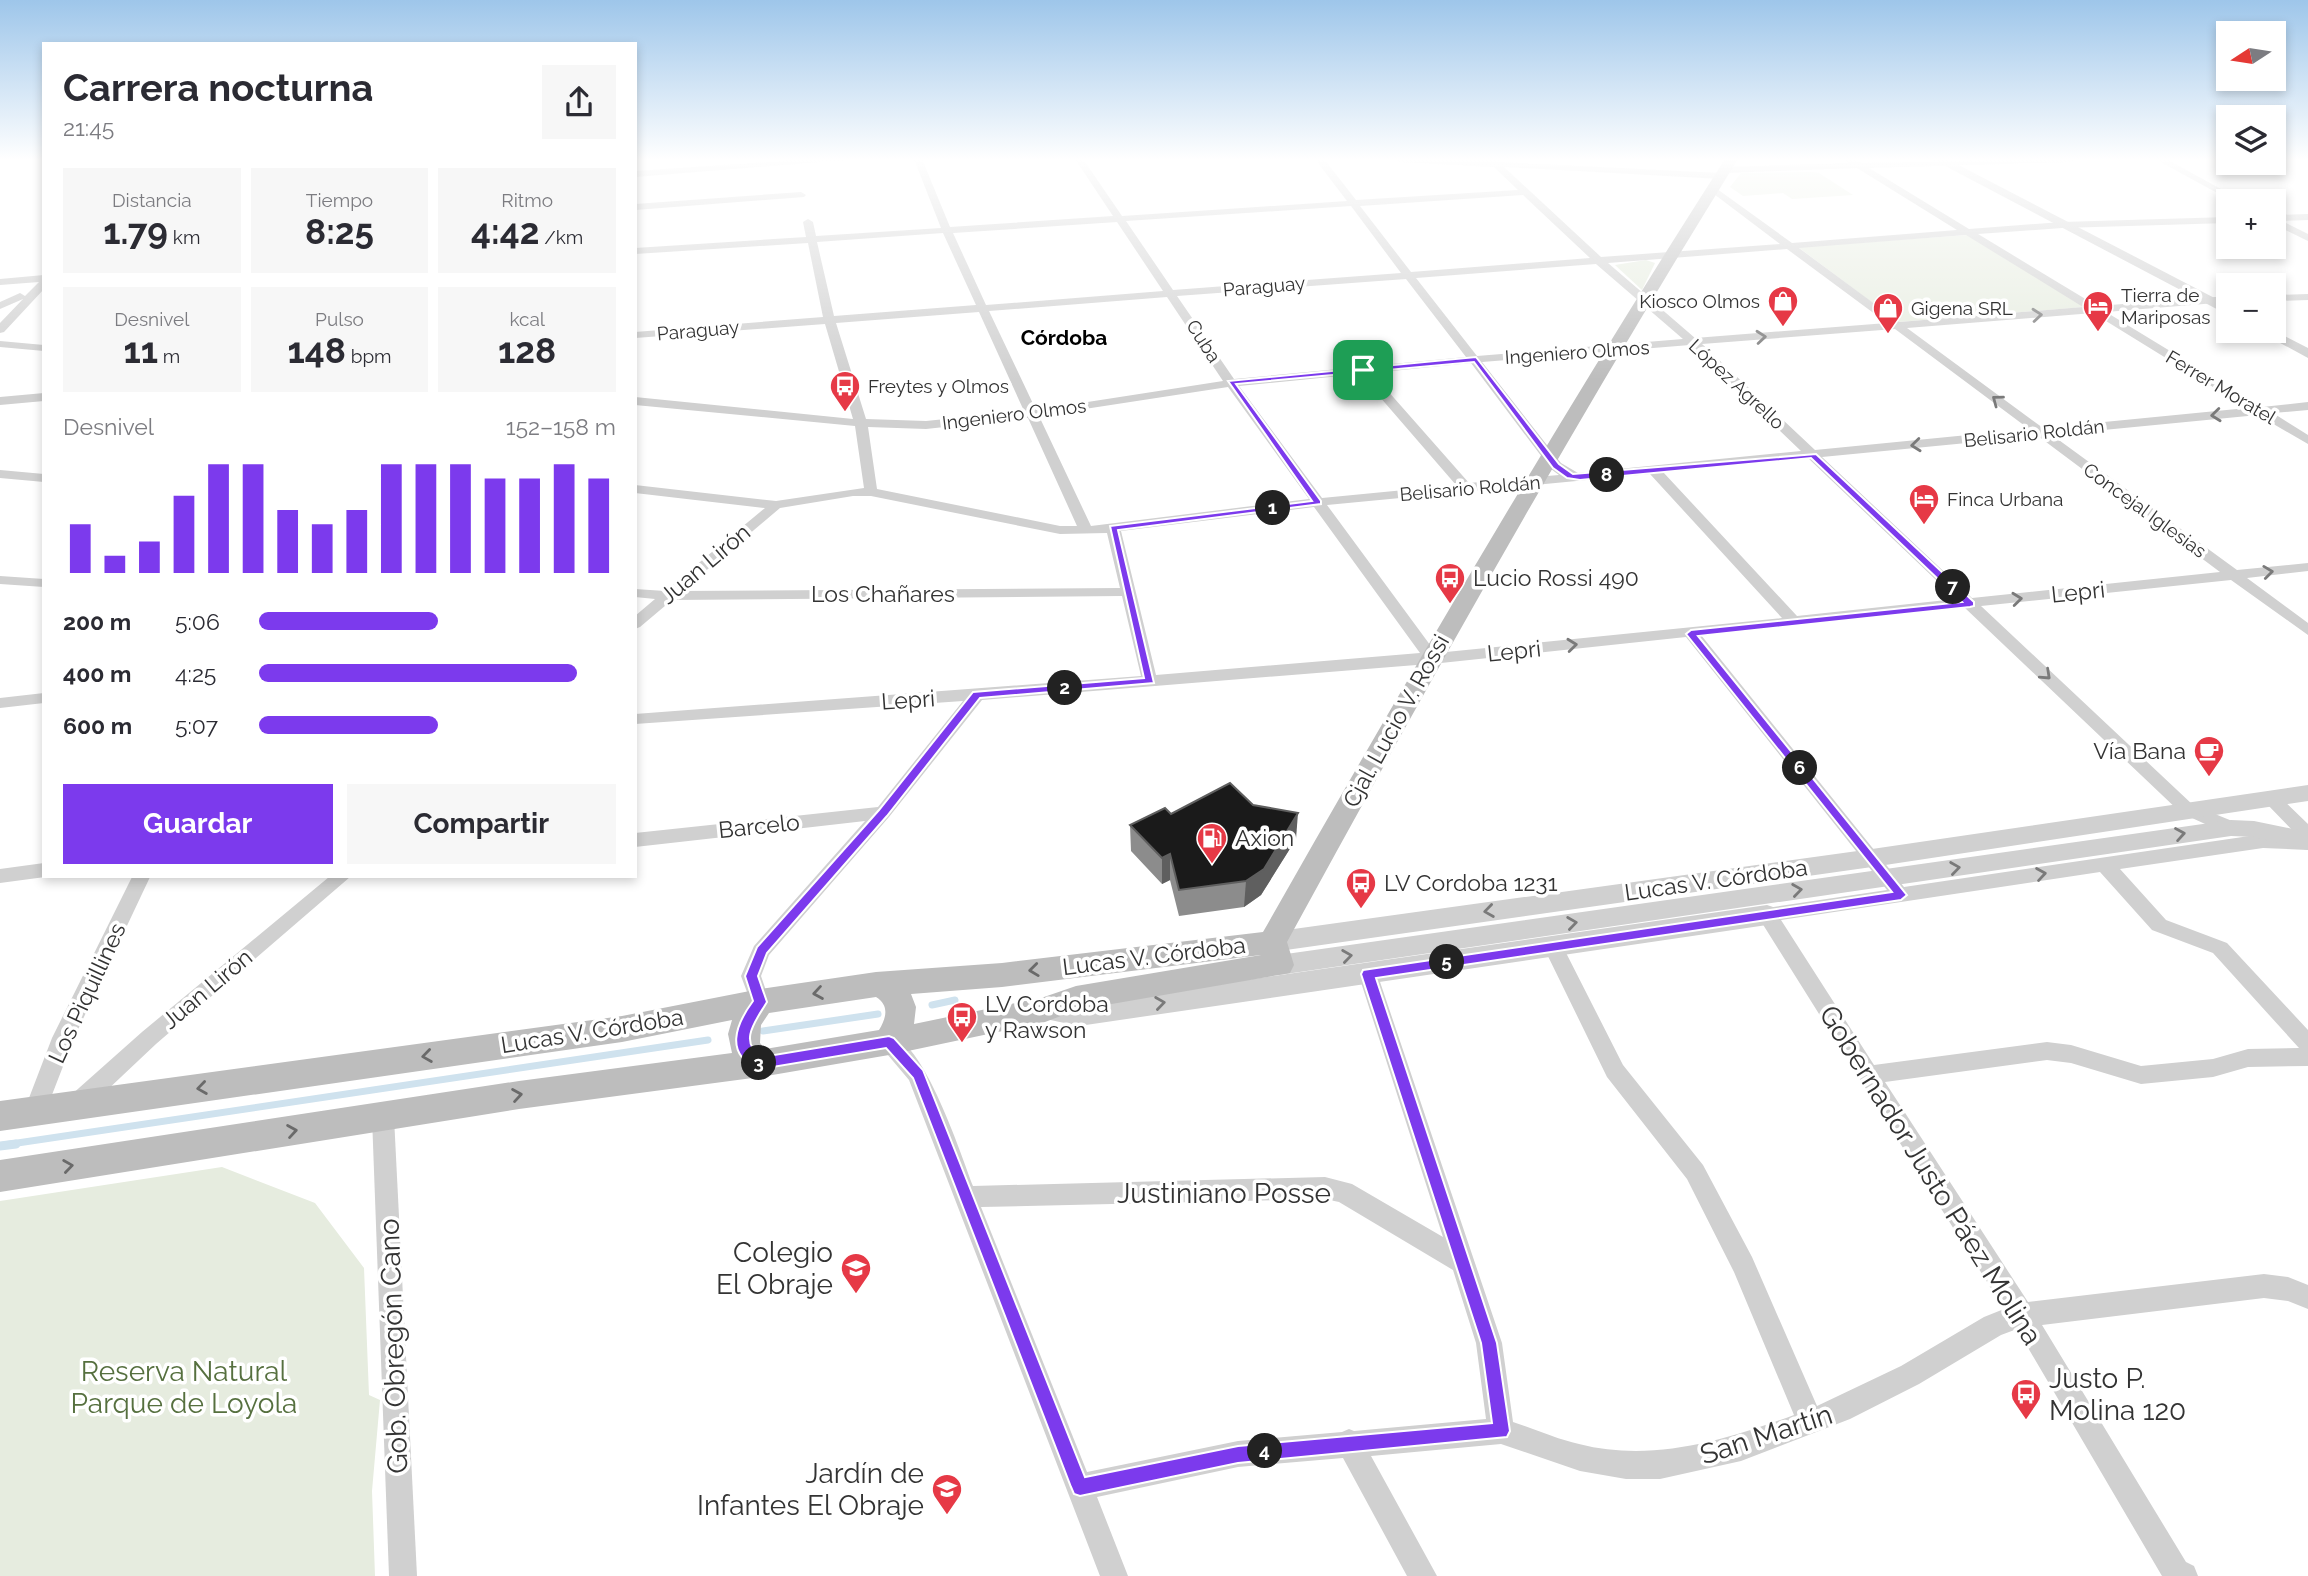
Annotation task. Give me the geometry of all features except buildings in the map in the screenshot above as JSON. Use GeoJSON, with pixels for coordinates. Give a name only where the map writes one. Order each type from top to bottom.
{"type":"FeatureCollection","features":[{"type":"Feature","properties":{"kind":"main road","name":"Cjal. Lucio V. Rossi"},"geometry":{"type":"LineString","coordinates":[[1276,953],[1431,657],[1549,456],[1686,233]]}},
{"type":"Feature","properties":{"kind":"main road","name":"Lucas V. Córdoba"},"geometry":{"type":"LineString","coordinates":[[0,1116],[622,1029],[760,1002],[876,984],[1276,953]]}},
{"type":"Feature","properties":{"kind":"main road","name":"Lucas V. Córdoba"},"geometry":{"type":"LineString","coordinates":[[0,1176],[519,1095],[760,1063],[889,1042],[1045,1009],[1076,998],[1276,953]]}},
{"type":"Feature","properties":{"kind":"main road"},"geometry":{"type":"LineString","coordinates":[[876,984],[892,991],[901,1007],[899,1025],[889,1042]]}},
{"type":"Feature","properties":{"kind":"main road"},"geometry":{"type":"LineString","coordinates":[[760,1002],[745,1023],[742,1042],[751,1058],[760,1063]]}},
{"type":"Feature","properties":{"kind":"street"},"geometry":{"type":"LineString","coordinates":[[810,233],[828,319],[861,423],[871,492]]}},
{"type":"Feature","properties":{"kind":"street"},"geometry":{"type":"LineString","coordinates":[[637,251],[811,237],[912,233]]}},
{"type":"Feature","properties":{"kind":"street"},"geometry":{"type":"LineString","coordinates":[[948,233],[1086,531]]}},
{"type":"Feature","properties":{"kind":"street","name":"Cuba"},"geometry":{"type":"LineString","coordinates":[[1127,233],[1172,293],[1231,383],[1431,657]]}},
{"type":"Feature","properties":{"kind":"street"},"geometry":{"type":"LineString","coordinates":[[1377,233],[1549,456],[1561,470],[1580,478]]}},
{"type":"Feature","properties":{"kind":"street","name":"López Agrello"},"geometry":{"type":"LineString","coordinates":[[1568,233],[1693,342],[2187,809],[2231,828]]}},
{"type":"Feature","properties":{"kind":"street","name":"Concejal Iglesias"},"geometry":{"type":"LineString","coordinates":[[1769,233],[2308,630]]}},
{"type":"Feature","properties":{"kind":"street","name":"Paraguay"},"geometry":{"type":"LineString","coordinates":[[637,335],[1961,233]]}},
{"type":"Feature","properties":{"kind":"street","name":"Ferrer Moratel"},"geometry":{"type":"LineString","coordinates":[[1969,233],[2308,440]]}},
{"type":"Feature","properties":{"kind":"street"},"geometry":{"type":"LineString","coordinates":[[2076,233],[2216,306]]}},
{"type":"Feature","properties":{"kind":"street"},"geometry":{"type":"LineString","coordinates":[[0,282],[42,278]]}},
{"type":"Feature","properties":{"kind":"street"},"geometry":{"type":"LineString","coordinates":[[0,315],[42,278]]}},
{"type":"Feature","properties":{"kind":"street"},"geometry":{"type":"LineString","coordinates":[[0,330],[42,278]]}},
{"type":"Feature","properties":{"kind":"street"},"geometry":{"type":"LineString","coordinates":[[0,306],[20,296]]}},
{"type":"Feature","properties":{"kind":"street"},"geometry":{"type":"LineString","coordinates":[[2286,298],[2308,297]]}},
{"type":"Feature","properties":{"kind":"street","name":"Ingeniero Olmos"},"geometry":{"type":"LineString","coordinates":[[637,401],[861,423],[926,425],[1031,414],[1231,383],[1476,359],[2216,300]]}},
{"type":"Feature","properties":{"kind":"street"},"geometry":{"type":"LineString","coordinates":[[2286,342],[2308,354]]}},
{"type":"Feature","properties":{"kind":"street"},"geometry":{"type":"LineString","coordinates":[[0,344],[42,348]]}},
{"type":"Feature","properties":{"kind":"street"},"geometry":{"type":"LineString","coordinates":[[1363,370],[1466,488]]}},
{"type":"Feature","properties":{"kind":"street"},"geometry":{"type":"LineString","coordinates":[[0,401],[42,397]]}},
{"type":"Feature","properties":{"kind":"street","name":"Belisario Roldán"},"geometry":{"type":"LineString","coordinates":[[637,489],[776,505],[853,492],[871,492],[1060,530],[1086,531],[1318,502],[2308,406]]}},
{"type":"Feature","properties":{"kind":"street"},"geometry":{"type":"LineString","coordinates":[[1654,470],[1794,622]]}},
{"type":"Feature","properties":{"kind":"street"},"geometry":{"type":"LineString","coordinates":[[0,474],[42,478]]}},
{"type":"Feature","properties":{"kind":"street","name":"Juan Lirón"},"geometry":{"type":"LineString","coordinates":[[637,622],[776,505]]}},
{"type":"Feature","properties":{"kind":"street"},"geometry":{"type":"LineString","coordinates":[[1113,528],[1150,681]]}},
{"type":"Feature","properties":{"kind":"street","name":"Lepri"},"geometry":{"type":"LineString","coordinates":[[637,719],[1441,658],[1691,634],[2308,567]]}},
{"type":"Feature","properties":{"kind":"street"},"geometry":{"type":"LineString","coordinates":[[0,580],[42,583]]}},
{"type":"Feature","properties":{"kind":"street","name":"Los Chañares"},"geometry":{"type":"LineString","coordinates":[[637,593],[668,596],[1130,592]]}},
{"type":"Feature","properties":{"kind":"street"},"geometry":{"type":"LineString","coordinates":[[1691,634],[1887,877]]}},
{"type":"Feature","properties":{"kind":"street"},"geometry":{"type":"LineString","coordinates":[[760,1002],[751,976],[761,951],[883,813],[977,695]]}},
{"type":"Feature","properties":{"kind":"street"},"geometry":{"type":"LineString","coordinates":[[0,704],[42,698]]}},
{"type":"Feature","properties":{"kind":"street","name":"Lucas V. Córdoba"},"geometry":{"type":"LineString","coordinates":[[1887,877],[2187,809],[2308,793]]}},
{"type":"Feature","properties":{"kind":"street"},"geometry":{"type":"LineString","coordinates":[[2271,798],[2308,835]]}},
{"type":"Feature","properties":{"kind":"street","name":"Barcelo"},"geometry":{"type":"LineString","coordinates":[[637,840],[883,813]]}},
{"type":"Feature","properties":{"kind":"street","name":"Lucas V. Córdoba"},"geometry":{"type":"LineString","coordinates":[[1276,953],[1887,877],[2231,828],[2254,829],[2308,842]]}},
{"type":"Feature","properties":{"kind":"street"},"geometry":{"type":"LineString","coordinates":[[1767,915],[1887,877],[2104,864],[2263,841],[2308,842]]}},
{"type":"Feature","properties":{"kind":"street"},"geometry":{"type":"LineString","coordinates":[[2104,864],[2160,925],[2220,948],[2308,1044]]}},
{"type":"Feature","properties":{"kind":"street"},"geometry":{"type":"LineString","coordinates":[[0,876],[42,870]]}},
{"type":"Feature","properties":{"kind":"street","name":"Los Piquillines"},"geometry":{"type":"LineString","coordinates":[[35,1111],[63,1038],[141,878]]}},
{"type":"Feature","properties":{"kind":"street","name":"Juan Lirón"},"geometry":{"type":"LineString","coordinates":[[76,1105],[149,1038],[340,878]]}},
{"type":"Feature","properties":{"kind":"street","name":"Lucas V. Córdoba"},"geometry":{"type":"LineString","coordinates":[[1045,1009],[1079,1015],[1767,915]]}},
{"type":"Feature","properties":{"kind":"street","name":"Gobernador Justo Páez Molina"},"geometry":{"type":"LineString","coordinates":[[1767,915],[2022,1315],[2177,1575]]}},
{"type":"Feature","properties":{"kind":"street"},"geometry":{"type":"LineString","coordinates":[[1553,946],[1615,1071],[1695,1172],[1743,1265],[1810,1421]]}},
{"type":"Feature","properties":{"kind":"street"},"geometry":{"type":"LineString","coordinates":[[1368,974],[1465,1263],[1489,1343],[1501,1431]]}},
{"type":"Feature","properties":{"kind":"street"},"geometry":{"type":"LineString","coordinates":[[889,1042],[918,1075],[1114,1576]]}},
{"type":"Feature","properties":{"kind":"street"},"geometry":{"type":"LineString","coordinates":[[1868,1075],[2046,1051],[2071,1054],[2141,1075],[2213,1068],[2248,1058],[2308,1057]]}},
{"type":"Feature","properties":{"kind":"street","name":"Gob. Obregón Cano"},"geometry":{"type":"LineString","coordinates":[[383,1117],[403,1576]]}},
{"type":"Feature","properties":{"kind":"street","name":"Justiniano Posse"},"geometry":{"type":"LineString","coordinates":[[964,1197],[1325,1188],[1344,1192],[1465,1263]]}},
{"type":"Feature","properties":{"kind":"street","name":"San Martín"},"geometry":{"type":"LineString","coordinates":[[1080,1487],[1238,1454],[1349,1442],[1501,1431],[1580,1458],[1626,1465],[1660,1465],[1741,1448],[1841,1410],[1910,1375],[1993,1326],[2022,1315],[2264,1286],[2288,1289],[2308,1297]]}},
{"type":"Feature","properties":{"kind":"street"},"geometry":{"type":"LineString","coordinates":[[1349,1442],[1423,1576]]}},
{"type":"Feature","properties":{"kind":"green space"},"geometry":{"type":"Polygon","coordinates":[[[1968,235],[2084,307],[1898,322],[1798,247],[1968,235]]]}},
{"type":"Feature","properties":{"kind":"green space"},"geometry":{"type":"Polygon","coordinates":[[[1646,260],[1655,263],[1642,290],[1615,265],[1646,260]]]}},
{"type":"Feature","properties":{"kind":"green space","name":"Reserva Natural Parque de Loyola"},"geometry":{"type":"Polygon","coordinates":[[[222,1167],[315,1203],[364,1268],[369,1395],[380,1400],[372,1491],[375,1576],[0,1576],[0,1201],[222,1167]]]}},
{"type":"Feature","properties":{"kind":"waterway"},"geometry":{"type":"LineString","coordinates":[[932,1005],[955,1000]]}},
{"type":"Feature","properties":{"kind":"waterway"},"geometry":{"type":"LineString","coordinates":[[763,1031],[878,1014]]}},
{"type":"Feature","properties":{"kind":"waterway"},"geometry":{"type":"LineString","coordinates":[[4,1145],[708,1040]]}},
{"type":"Feature","properties":{"kind":"waterway"},"geometry":{"type":"LineString","coordinates":[[0,1146],[16,1144]]}},
{"type":"Feature","properties":{"kind":"place","name":"Kiosco Olmos"},"geometry":{"type":"Point","coordinates":[1783,328]}},
{"type":"Feature","properties":{"kind":"place","name":"Tierra de Mariposas"},"geometry":{"type":"Point","coordinates":[2098,333]}},
{"type":"Feature","properties":{"kind":"place","name":"Gigena SRL"},"geometry":{"type":"Point","coordinates":[1888,335]}},
{"type":"Feature","properties":{"kind":"place","name":"Freytes y Olmos"},"geometry":{"type":"Point","coordinates":[845,413]}},
{"type":"Feature","properties":{"kind":"place","name":"Finca Urbana"},"geometry":{"type":"Point","coordinates":[1924,526]}},
{"type":"Feature","properties":{"kind":"place","name":"Lucio Rossi 490"},"geometry":{"type":"Point","coordinates":[1450,605]}},
{"type":"Feature","properties":{"kind":"place","name":"Vía Bana"},"geometry":{"type":"Point","coordinates":[2209,778]}},
{"type":"Feature","properties":{"kind":"place","name":"Axion"},"geometry":{"type":"Point","coordinates":[1212,865]}},
{"type":"Feature","properties":{"kind":"place","name":"LV Cordoba 1231"},"geometry":{"type":"Point","coordinates":[1361,910]}},
{"type":"Feature","properties":{"kind":"place","name":"LV Cordoba y Rawson"},"geometry":{"type":"Point","coordinates":[962,1044]}},
{"type":"Feature","properties":{"kind":"place","name":"Colegio El Obraje"},"geometry":{"type":"Point","coordinates":[856,1295]}},
{"type":"Feature","properties":{"kind":"place","name":"Justo P. Molina 120"},"geometry":{"type":"Point","coordinates":[2026,1421]}},
{"type":"Feature","properties":{"kind":"place","name":"Jardín de Infantes El Obraje"},"geometry":{"type":"Point","coordinates":[947,1516]}},
{"type":"Feature","properties":{"kind":"district","name":"Córdoba"},"geometry":{"type":"Point","coordinates":[1064,338]}},
{"type":"Feature","properties":{"kind":"route"},"geometry":{"type":"LineString","coordinates":[[1476,359],[1556,466],[1570,476],[1580,478],[1813,455],[1970,604],[1691,634],[1901,895],[1368,974],[1465,1263],[1489,1343],[1501,1431],[1349,1442],[1238,1454],[1080,1487],[918,1075],[889,1042],[760,1063],[751,1058],[742,1042],[743,1032],[748,1016],[760,1002],[751,976],[761,951],[883,813],[977,695],[1150,681],[1113,528],[1318,502],[1231,383],[1363,370],[1476,359]]}}]}
